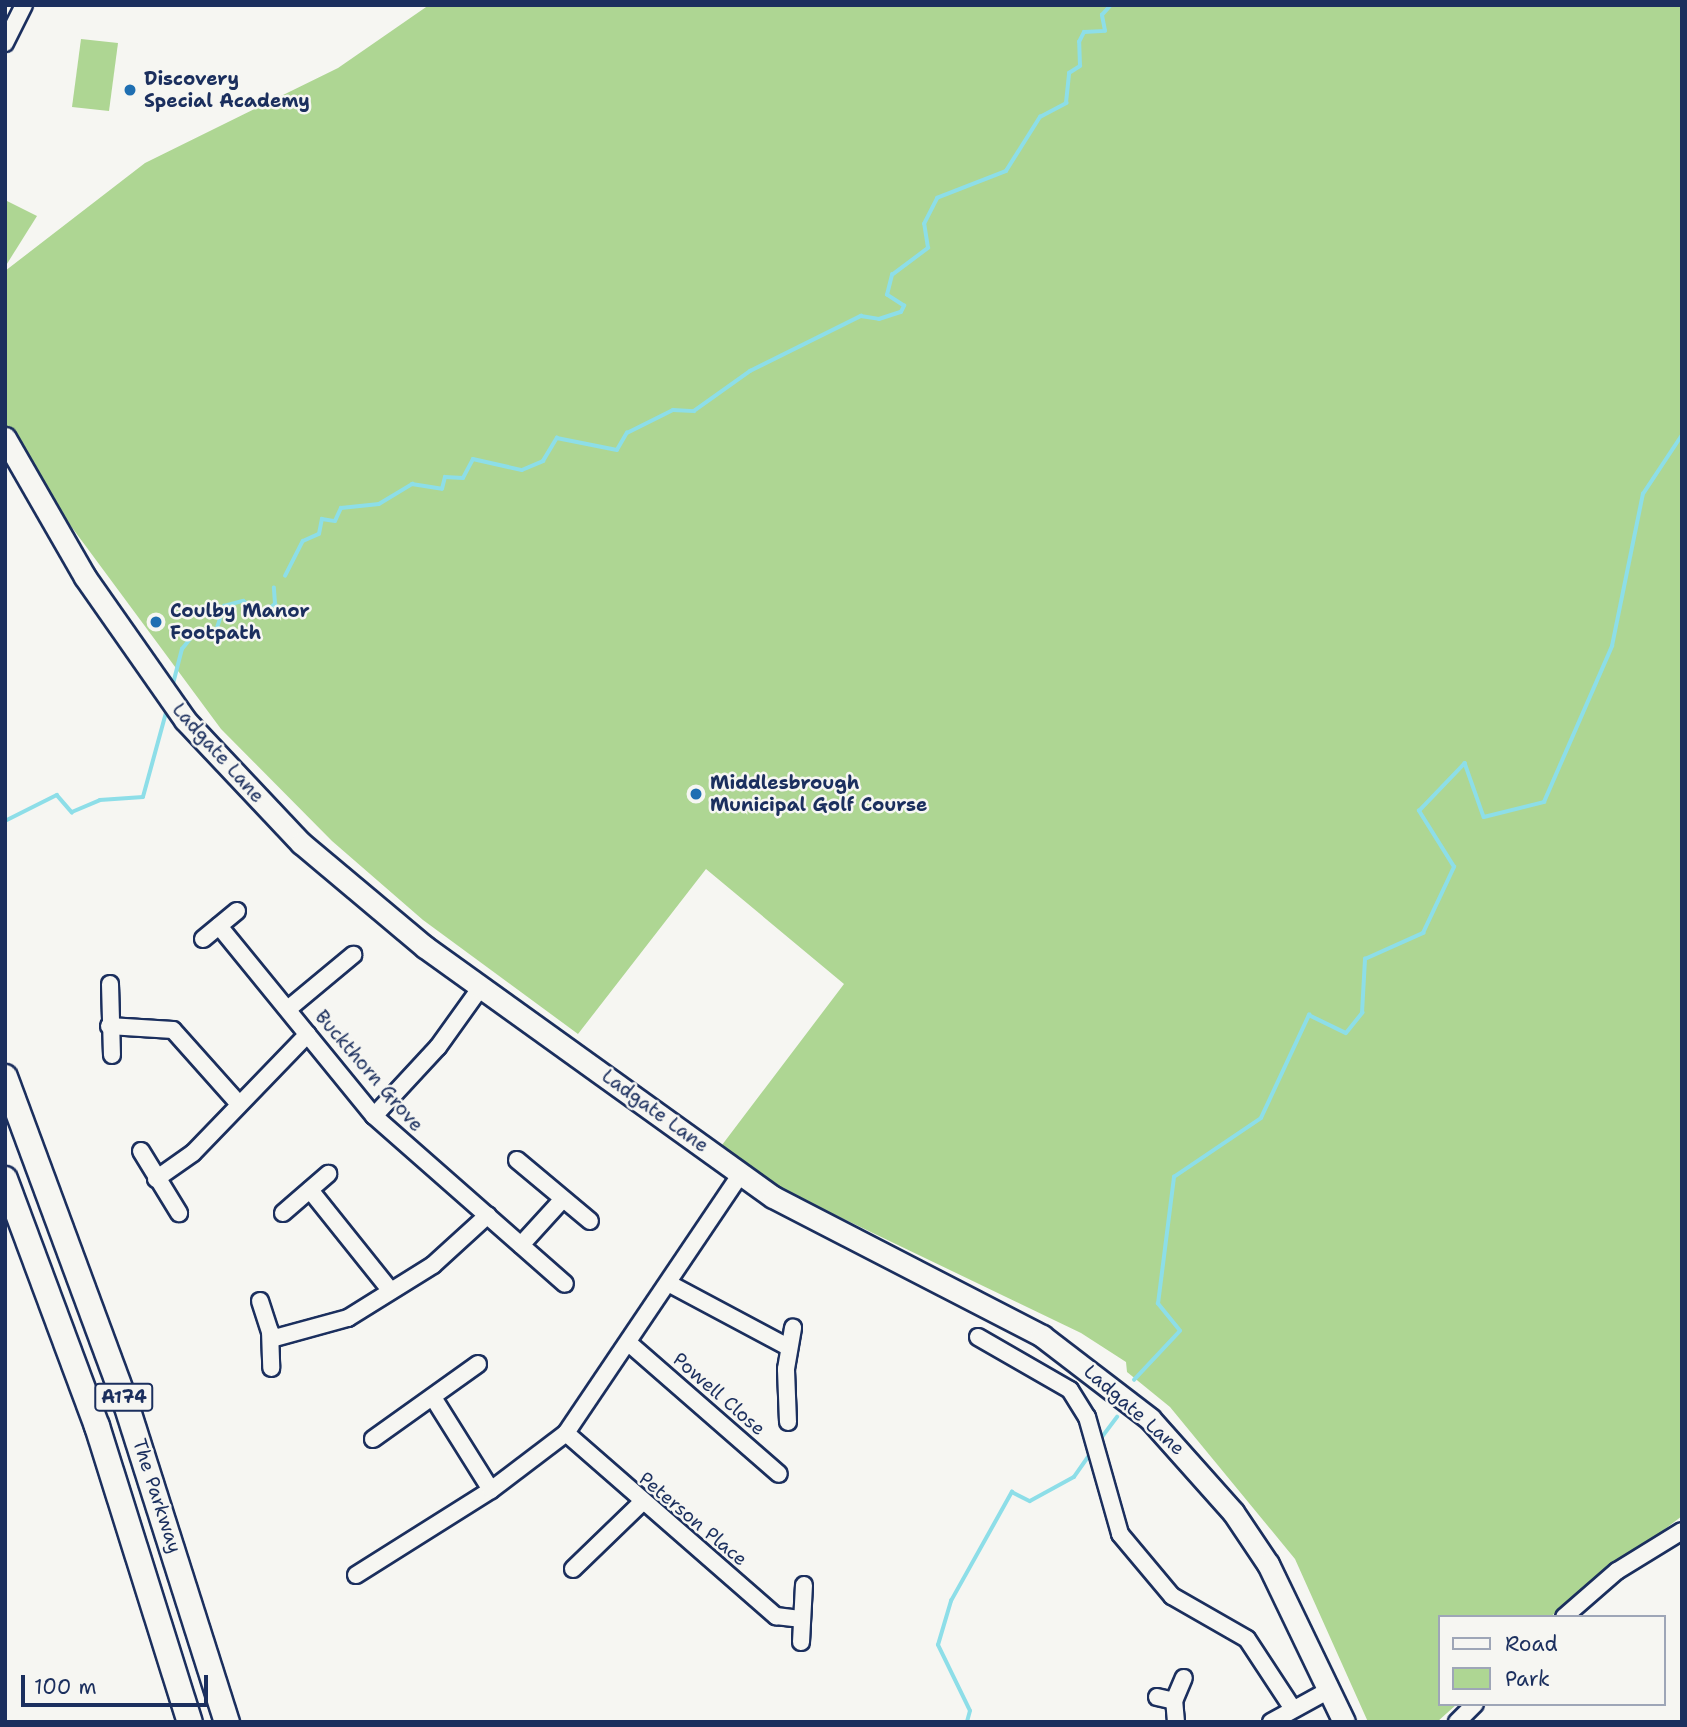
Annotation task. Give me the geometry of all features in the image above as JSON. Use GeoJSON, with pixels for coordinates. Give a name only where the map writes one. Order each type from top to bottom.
{"type":"FeatureCollection","features":[{"type":"Feature","properties":{"kind":"highway","name":"The Parkway"},"geometry":{"type":"LineString","coordinates":[[5,1077],[126,1404],[227,1722]]}},
{"type":"Feature","properties":{"kind":"highway","name":"The Parkway"},"geometry":{"type":"LineString","coordinates":[[5,1179],[97,1426],[190,1722]]}},
{"type":"Feature","properties":{"kind":"main road","name":"Ladgate Lane"},"geometry":{"type":"LineString","coordinates":[[5,438],[85,577],[185,720],[301,843],[481,987],[741,1174],[828,1231],[1042,1336],[1150,1419],[1233,1512],[1294,1608],[1344,1722]]}},
{"type":"Feature","properties":{"kind":"street"},"geometry":{"type":"LineString","coordinates":[[5,43],[24,5]]}},
{"type":"Feature","properties":{"kind":"street"},"geometry":{"type":"LineString","coordinates":[[203,939],[237,911]]}},
{"type":"Feature","properties":{"kind":"street","name":"Buckthorn Grove"},"geometry":{"type":"LineString","coordinates":[[219,926],[374,1116],[565,1284]]}},
{"type":"Feature","properties":{"kind":"street"},"geometry":{"type":"LineString","coordinates":[[288,1009],[353,955]]}},
{"type":"Feature","properties":{"kind":"street"},"geometry":{"type":"LineString","coordinates":[[110,984],[109,1026],[112,1055]]}},
{"type":"Feature","properties":{"kind":"street"},"geometry":{"type":"LineString","coordinates":[[374,1116],[438,1047],[481,987]]}},
{"type":"Feature","properties":{"kind":"street"},"geometry":{"type":"LineString","coordinates":[[109,1026],[173,1030],[238,1103]]}},
{"type":"Feature","properties":{"kind":"street"},"geometry":{"type":"LineString","coordinates":[[156,1179],[193,1153],[238,1103],[308,1034]]}},
{"type":"Feature","properties":{"kind":"street"},"geometry":{"type":"LineString","coordinates":[[141,1152],[179,1213]]}},
{"type":"Feature","properties":{"kind":"street"},"geometry":{"type":"LineString","coordinates":[[517,1160],[590,1221]]}},
{"type":"Feature","properties":{"kind":"street"},"geometry":{"type":"LineString","coordinates":[[283,1213],[328,1174]]}},
{"type":"Feature","properties":{"kind":"street"},"geometry":{"type":"LineString","coordinates":[[356,1575],[491,1490],[566,1433],[632,1345],[668,1283],[741,1174]]}},
{"type":"Feature","properties":{"kind":"street"},"geometry":{"type":"LineString","coordinates":[[310,1190],[391,1291]]}},
{"type":"Feature","properties":{"kind":"street"},"geometry":{"type":"LineString","coordinates":[[521,1245],[564,1199]]}},
{"type":"Feature","properties":{"kind":"street"},"geometry":{"type":"LineString","coordinates":[[271,1339],[348,1318],[433,1265],[488,1215]]}},
{"type":"Feature","properties":{"kind":"street"},"geometry":{"type":"LineString","coordinates":[[668,1283],[788,1347]]}},
{"type":"Feature","properties":{"kind":"street"},"geometry":{"type":"LineString","coordinates":[[260,1301],[271,1339],[271,1368]]}},
{"type":"Feature","properties":{"kind":"street"},"geometry":{"type":"LineString","coordinates":[[788,1422],[788,1347],[793,1328]]}},
{"type":"Feature","properties":{"kind":"street"},"geometry":{"type":"LineString","coordinates":[[978,1337],[1058,1381],[1087,1417],[1104,1486],[1120,1534],[1163,1586],[1247,1639],[1291,1706]]}},
{"type":"Feature","properties":{"kind":"street","name":"Powell Close"},"geometry":{"type":"LineString","coordinates":[[632,1345],[779,1474]]}},
{"type":"Feature","properties":{"kind":"street"},"geometry":{"type":"LineString","coordinates":[[373,1439],[434,1399],[478,1364]]}},
{"type":"Feature","properties":{"kind":"street"},"geometry":{"type":"LineString","coordinates":[[434,1399],[491,1490]]}},
{"type":"Feature","properties":{"kind":"street","name":"Peterson Place"},"geometry":{"type":"LineString","coordinates":[[566,1433],[641,1503],[776,1616],[802,1619]]}},
{"type":"Feature","properties":{"kind":"street"},"geometry":{"type":"LineString","coordinates":[[573,1569],[641,1503]]}},
{"type":"Feature","properties":{"kind":"street"},"geometry":{"type":"LineString","coordinates":[[1566,1615],[1617,1571],[1682,1531]]}},
{"type":"Feature","properties":{"kind":"street"},"geometry":{"type":"LineString","coordinates":[[801,1642],[804,1585]]}},
{"type":"Feature","properties":{"kind":"street"},"geometry":{"type":"LineString","coordinates":[[1176,1722],[1174,1701],[1184,1678]]}},
{"type":"Feature","properties":{"kind":"street"},"geometry":{"type":"LineString","coordinates":[[1271,1722],[1291,1706],[1331,1689]]}},
{"type":"Feature","properties":{"kind":"street"},"geometry":{"type":"LineString","coordinates":[[1157,1697],[1174,1701]]}},
{"type":"Feature","properties":{"kind":"street"},"geometry":{"type":"LineString","coordinates":[[1457,1722],[1473,1706]]}},
{"type":"Feature","properties":{"kind":"green space","name":"Middlesbrough Municipal Golf Course"},"geometry":{"type":"Polygon","coordinates":[[[429,5],[1682,5],[1682,1516],[1553,1615],[1438,1615],[1438,1706],[1455,1706],[1437,1722],[1368,1722],[1295,1559],[1170,1407],[1127,1372],[1126,1362],[1081,1333],[773,1185],[722,1145],[844,984],[706,869],[578,1034],[423,920],[332,841],[221,729],[5,437],[5,271],[145,163],[338,68],[429,5]]]}},
{"type":"Feature","properties":{"kind":"green space"},"geometry":{"type":"Polygon","coordinates":[[[81,39],[118,43],[109,111],[72,107],[81,39]]]}},
{"type":"Feature","properties":{"kind":"green space"},"geometry":{"type":"Polygon","coordinates":[[[5,200],[37,216],[5,267],[5,200]]]}},
{"type":"Feature","properties":{"kind":"waterway"},"geometry":{"type":"LineString","coordinates":[[285,576],[303,541],[319,534],[322,519],[335,521],[341,508],[379,504],[412,484],[442,489],[445,477],[463,478],[473,459],[522,470],[543,461],[557,438],[617,450],[627,433],[673,410],[694,411],[750,371],[861,316],[879,319],[901,312],[904,306],[887,295],[892,275],[928,248],[924,224],[937,198],[1006,171],[1040,117],[1066,103],[1069,73],[1080,66],[1079,42],[1084,32],[1105,31],[1102,15],[1111,5]]}},
{"type":"Feature","properties":{"kind":"waterway"},"geometry":{"type":"LineString","coordinates":[[1134,1380],[1180,1331],[1158,1304],[1174,1177],[1261,1118],[1309,1015],[1346,1033],[1362,1013],[1365,959],[1423,933],[1454,867],[1419,811],[1465,763],[1484,817],[1544,802],[1612,646],[1643,494],[1682,435]]}},
{"type":"Feature","properties":{"kind":"waterway"},"geometry":{"type":"LineString","coordinates":[[172,688],[182,649],[194,634],[216,631],[224,606],[243,601],[265,612],[275,604],[274,588]]}},
{"type":"Feature","properties":{"kind":"waterway"},"geometry":{"type":"LineString","coordinates":[[5,821],[57,795],[72,812],[100,800],[143,797],[167,709]]}},
{"type":"Feature","properties":{"kind":"waterway"},"geometry":{"type":"LineString","coordinates":[[1099,1441],[1117,1417]]}},
{"type":"Feature","properties":{"kind":"waterway"},"geometry":{"type":"LineString","coordinates":[[967,1722],[970,1711],[938,1645],[951,1601],[1012,1492],[1030,1501],[1074,1477],[1091,1453]]}},
{"type":"Feature","properties":{"kind":"place","name":"Discovery Special Academy"},"geometry":{"type":"Point","coordinates":[130,90]}},
{"type":"Feature","properties":{"kind":"place","name":"Coulby Manor Footpath"},"geometry":{"type":"Point","coordinates":[156,622]}},
{"type":"Feature","properties":{"kind":"place","name":"Middlesbrough Municipal Golf Course"},"geometry":{"type":"Point","coordinates":[696,794]}}]}
